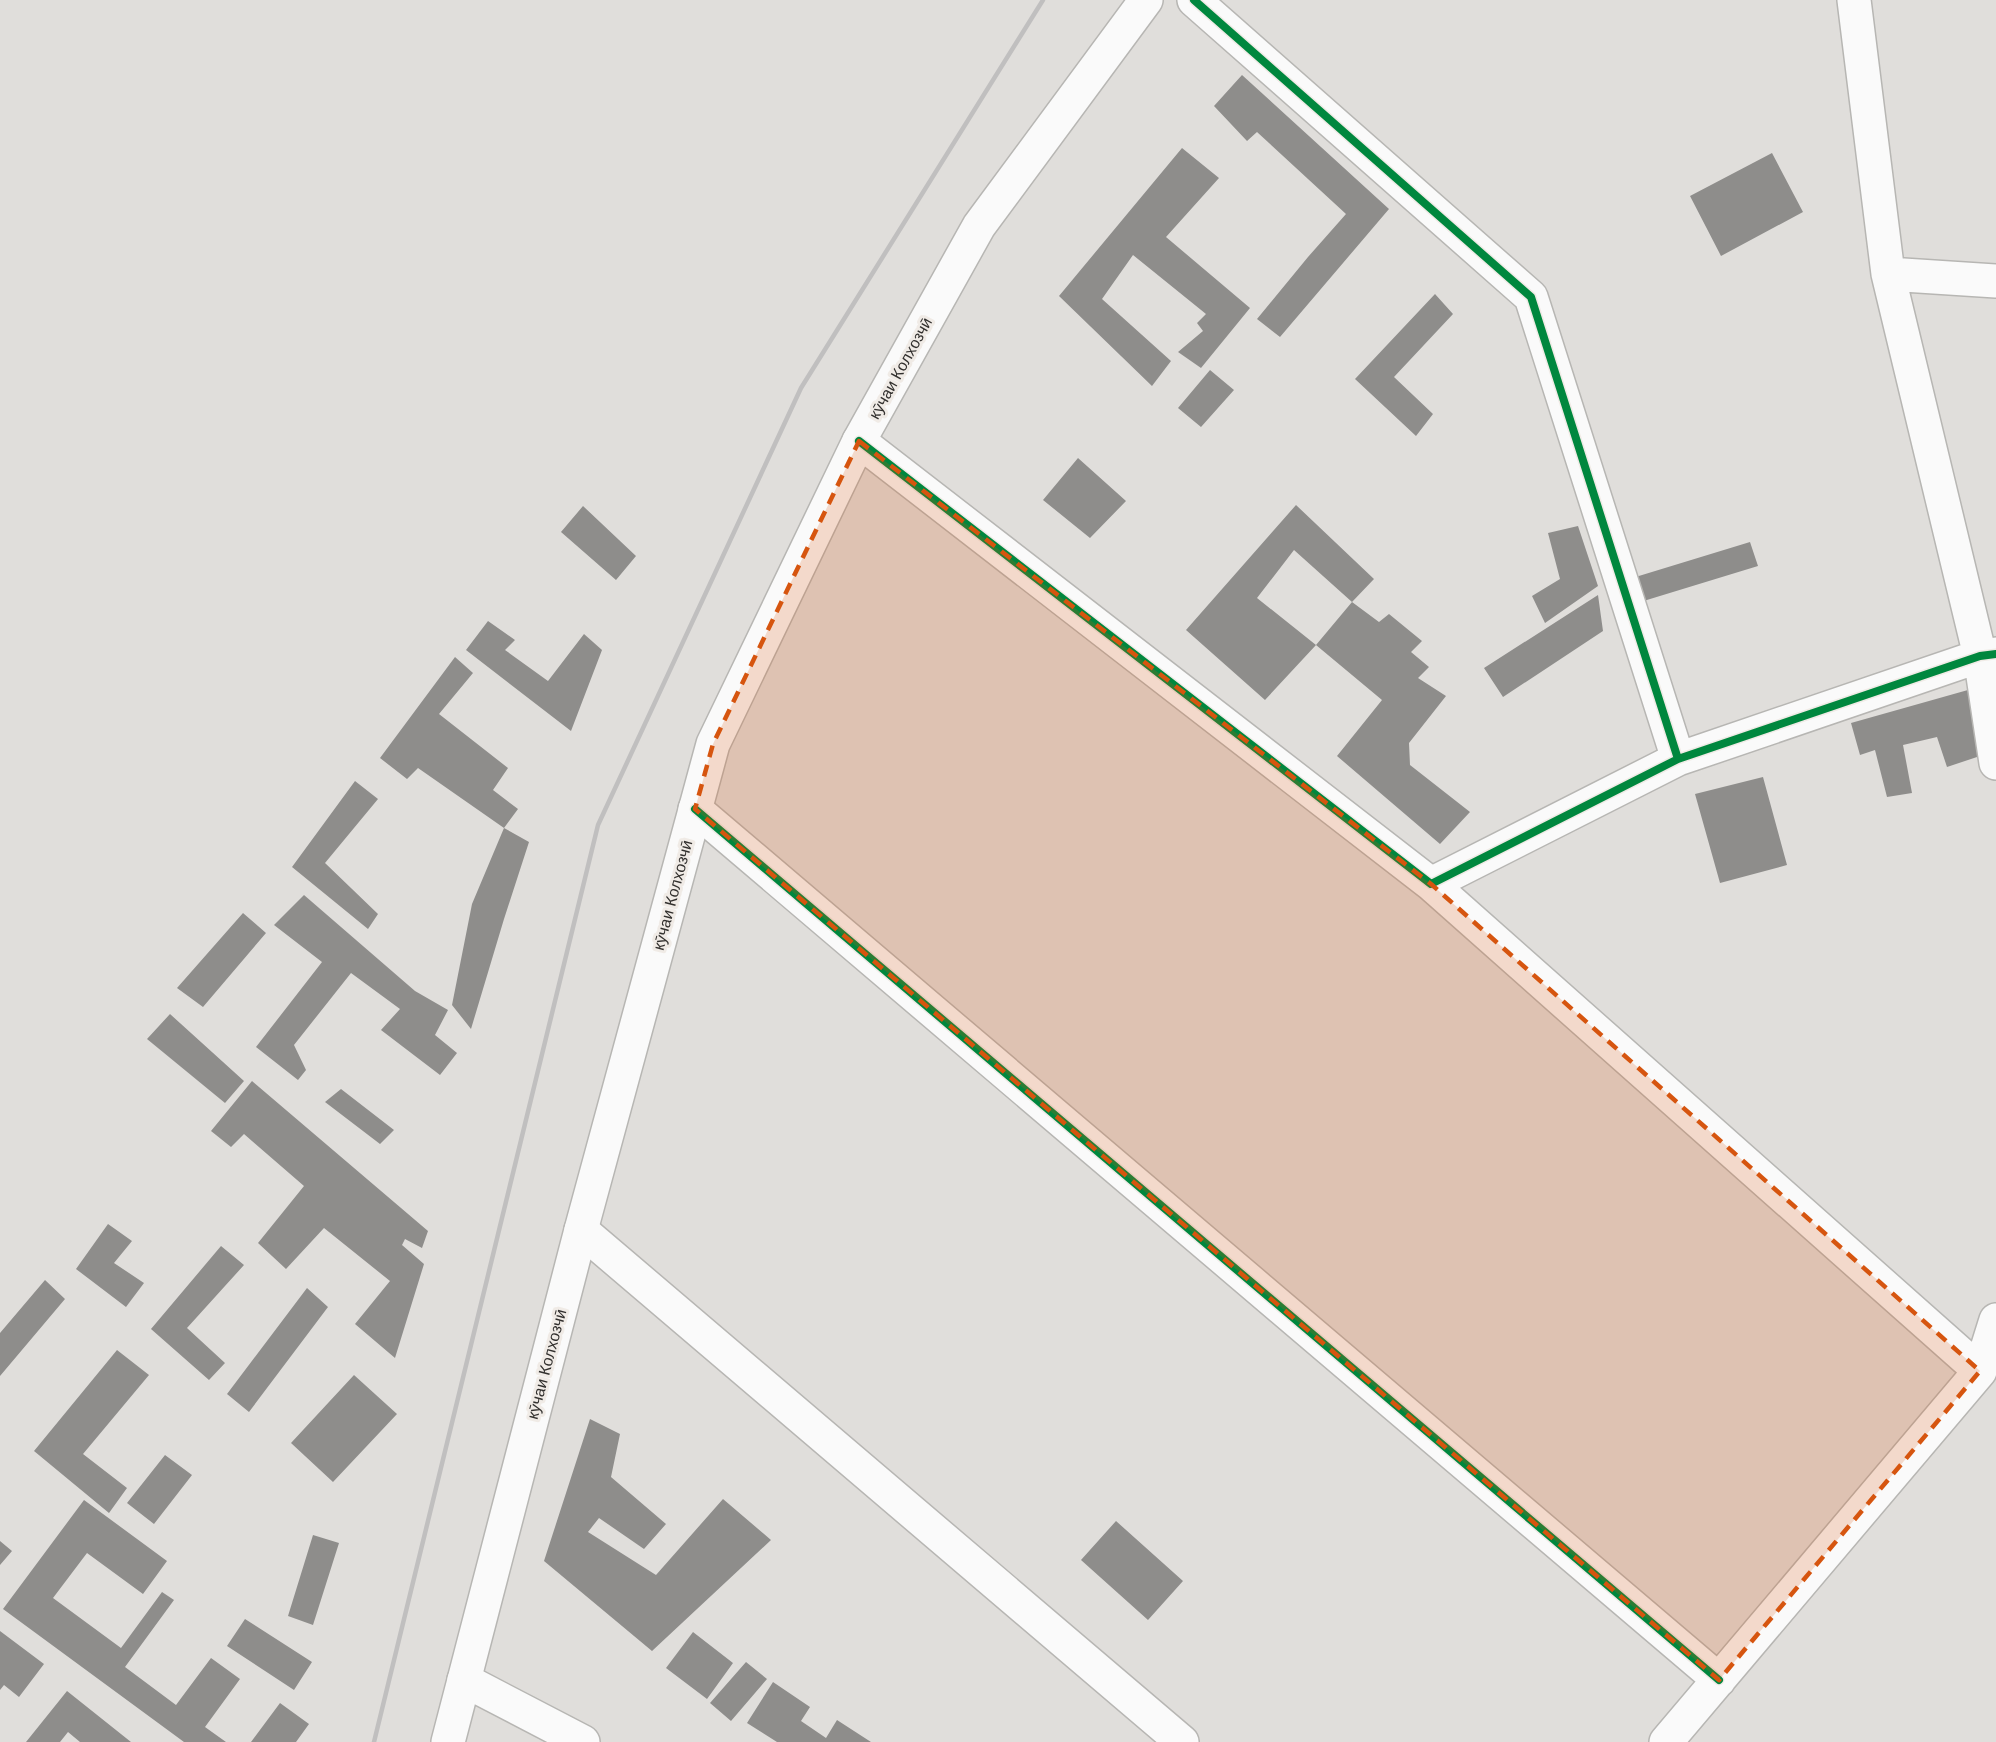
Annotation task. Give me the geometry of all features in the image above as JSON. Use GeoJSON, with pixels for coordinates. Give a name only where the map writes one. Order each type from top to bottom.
{"type":"FeatureCollection","features":[{"type":"Feature","properties":{"kind":"street","name":"кӯчаи Колхозчӣ"},"geometry":{"type":"LineString","coordinates":[[448,1742],[581,1230],[713,744],[859,441],[979,226],[1146,0]]}},
{"type":"Feature","properties":{"kind":"street"},"geometry":{"type":"LineString","coordinates":[[1194,0],[1531,297],[1678,759]]}},
{"type":"Feature","properties":{"kind":"street"},"geometry":{"type":"LineString","coordinates":[[1854,0],[1888,274],[1988,655],[1996,763]]}},
{"type":"Feature","properties":{"kind":"street"},"geometry":{"type":"LineString","coordinates":[[1888,274],[1996,281]]}},
{"type":"Feature","properties":{"kind":"street"},"geometry":{"type":"LineString","coordinates":[[859,441],[1431,884],[1980,1371]]}},
{"type":"Feature","properties":{"kind":"street"},"geometry":{"type":"LineString","coordinates":[[1431,884],[1678,759],[1988,655]]}},
{"type":"Feature","properties":{"kind":"street"},"geometry":{"type":"LineString","coordinates":[[695,810],[1719,1680]]}},
{"type":"Feature","properties":{"kind":"street"},"geometry":{"type":"LineString","coordinates":[[581,1230],[1182,1742]]}},
{"type":"Feature","properties":{"kind":"street"},"geometry":{"type":"LineString","coordinates":[[1666,1742],[1980,1371],[1996,1320]]}},
{"type":"Feature","properties":{"kind":"street"},"geometry":{"type":"LineString","coordinates":[[464,1680],[583,1742]]}},
{"type":"Feature","properties":{"kind":"highlighted area"},"geometry":{"type":"Polygon","coordinates":[[[859,441],[1431,884],[1980,1371],[1719,1680],[695,809],[713,744],[859,441]]]}},
{"type":"Feature","properties":{"kind":"building"},"geometry":{"type":"Polygon","coordinates":[[[1242,75],[1389,209],[1280,337],[1257,319],[1346,214],[1257,132],[1247,141],[1214,106],[1242,75]]]}},
{"type":"Feature","properties":{"kind":"building"},"geometry":{"type":"Polygon","coordinates":[[[1182,148],[1219,178],[1166,237],[1250,308],[1201,368],[1178,352],[1203,331],[1197,323],[1206,314],[1133,255],[1102,299],[1171,361],[1152,386],[1059,296],[1182,148]]]}},
{"type":"Feature","properties":{"kind":"building"},"geometry":{"type":"Polygon","coordinates":[[[1772,153],[1803,212],[1721,256],[1690,196],[1772,153]]]}},
{"type":"Feature","properties":{"kind":"building"},"geometry":{"type":"Polygon","coordinates":[[[1435,294],[1453,314],[1394,377],[1433,414],[1416,436],[1355,379],[1435,294]]]}},
{"type":"Feature","properties":{"kind":"building"},"geometry":{"type":"Polygon","coordinates":[[[1210,370],[1234,390],[1201,427],[1178,408],[1210,370]]]}},
{"type":"Feature","properties":{"kind":"building"},"geometry":{"type":"Polygon","coordinates":[[[1078,458],[1126,501],[1090,538],[1043,500],[1078,458]]]}},
{"type":"Feature","properties":{"kind":"building"},"geometry":{"type":"Polygon","coordinates":[[[1296,505],[1374,579],[1352,602],[1294,550],[1257,598],[1316,645],[1265,700],[1186,630],[1296,505]]]}},
{"type":"Feature","properties":{"kind":"building"},"geometry":{"type":"Polygon","coordinates":[[[583,506],[636,556],[616,580],[561,532],[583,506]]]}},
{"type":"Feature","properties":{"kind":"building"},"geometry":{"type":"Polygon","coordinates":[[[1578,526],[1598,586],[1545,623],[1532,596],[1560,579],[1548,533],[1578,526]]]}},
{"type":"Feature","properties":{"kind":"building"},"geometry":{"type":"Polygon","coordinates":[[[1750,542],[1758,566],[1637,603],[1629,579],[1750,542]]]}},
{"type":"Feature","properties":{"kind":"building"},"geometry":{"type":"Polygon","coordinates":[[[1598,595],[1603,631],[1503,697],[1484,668],[1598,595]]]}},
{"type":"Feature","properties":{"kind":"building"},"geometry":{"type":"Polygon","coordinates":[[[1352,602],[1379,622],[1389,614],[1422,641],[1411,652],[1429,667],[1418,678],[1446,696],[1409,743],[1410,765],[1470,812],[1440,844],[1337,756],[1382,700],[1316,645],[1352,602]]]}},
{"type":"Feature","properties":{"kind":"building"},"geometry":{"type":"Polygon","coordinates":[[[488,621],[515,640],[505,650],[548,681],[584,634],[602,650],[571,731],[466,650],[488,621]]]}},
{"type":"Feature","properties":{"kind":"building"},"geometry":{"type":"Polygon","coordinates":[[[455,657],[473,673],[439,714],[508,768],[493,790],[518,809],[504,828],[418,768],[407,779],[380,758],[455,657]]]}},
{"type":"Feature","properties":{"kind":"building"},"geometry":{"type":"Polygon","coordinates":[[[1975,688],[1983,755],[1947,767],[1937,737],[1903,745],[1912,793],[1887,797],[1875,750],[1860,755],[1851,723],[1975,688]]]}},
{"type":"Feature","properties":{"kind":"building"},"geometry":{"type":"Polygon","coordinates":[[[1763,777],[1787,865],[1720,883],[1695,794],[1763,777]]]}},
{"type":"Feature","properties":{"kind":"building"},"geometry":{"type":"Polygon","coordinates":[[[355,781],[378,799],[325,863],[378,914],[368,929],[292,867],[355,781]]]}},
{"type":"Feature","properties":{"kind":"building"},"geometry":{"type":"Polygon","coordinates":[[[504,828],[529,842],[471,1029],[452,1005],[472,904],[504,828]]]}},
{"type":"Feature","properties":{"kind":"building"},"geometry":{"type":"Polygon","coordinates":[[[304,895],[415,991],[448,1010],[435,1035],[457,1053],[440,1075],[381,1030],[400,1009],[351,973],[294,1045],[306,1070],[298,1080],[256,1047],[322,962],[274,925],[304,895]]]}},
{"type":"Feature","properties":{"kind":"building"},"geometry":{"type":"Polygon","coordinates":[[[243,913],[266,933],[203,1007],[177,988],[243,913]]]}},
{"type":"Feature","properties":{"kind":"building"},"geometry":{"type":"Polygon","coordinates":[[[170,1014],[244,1081],[225,1103],[147,1039],[170,1014]]]}},
{"type":"Feature","properties":{"kind":"building"},"geometry":{"type":"Polygon","coordinates":[[[252,1081],[428,1231],[422,1248],[405,1239],[402,1245],[424,1264],[395,1358],[355,1324],[390,1281],[324,1228],[286,1269],[258,1243],[304,1186],[244,1134],[231,1147],[211,1131],[252,1081]]]}},
{"type":"Feature","properties":{"kind":"building"},"geometry":{"type":"Polygon","coordinates":[[[341,1089],[394,1130],[380,1144],[325,1102],[341,1089]]]}},
{"type":"Feature","properties":{"kind":"building"},"geometry":{"type":"Polygon","coordinates":[[[108,1224],[132,1241],[114,1263],[144,1283],[126,1307],[76,1269],[108,1224]]]}},
{"type":"Feature","properties":{"kind":"building"},"geometry":{"type":"Polygon","coordinates":[[[221,1246],[244,1265],[187,1328],[225,1363],[209,1380],[151,1329],[221,1246]]]}},
{"type":"Feature","properties":{"kind":"building"},"geometry":{"type":"Polygon","coordinates":[[[45,1280],[65,1299],[0,1376],[0,1333],[45,1280]]]}},
{"type":"Feature","properties":{"kind":"building"},"geometry":{"type":"Polygon","coordinates":[[[307,1288],[328,1307],[249,1412],[227,1394],[307,1288]]]}},
{"type":"Feature","properties":{"kind":"building"},"geometry":{"type":"Polygon","coordinates":[[[117,1350],[149,1375],[83,1454],[127,1488],[109,1513],[34,1451],[117,1350]]]}},
{"type":"Feature","properties":{"kind":"building"},"geometry":{"type":"Polygon","coordinates":[[[354,1375],[397,1414],[333,1482],[291,1443],[354,1375]]]}},
{"type":"Feature","properties":{"kind":"building"},"geometry":{"type":"Polygon","coordinates":[[[590,1419],[620,1434],[611,1477],[666,1524],[644,1549],[599,1518],[588,1532],[656,1575],[723,1499],[771,1540],[652,1651],[544,1561],[590,1419]]]}},
{"type":"Feature","properties":{"kind":"building"},"geometry":{"type":"Polygon","coordinates":[[[165,1455],[192,1475],[154,1524],[127,1503],[165,1455]]]}},
{"type":"Feature","properties":{"kind":"building"},"geometry":{"type":"Polygon","coordinates":[[[84,1500],[167,1561],[143,1594],[87,1553],[53,1598],[121,1648],[162,1592],[174,1600],[125,1667],[176,1705],[211,1658],[240,1679],[205,1727],[226,1742],[184,1742],[3,1609],[84,1500]]]}},
{"type":"Feature","properties":{"kind":"building"},"geometry":{"type":"Polygon","coordinates":[[[1116,1521],[1183,1581],[1148,1620],[1081,1560],[1116,1521]]]}},
{"type":"Feature","properties":{"kind":"building"},"geometry":{"type":"Polygon","coordinates":[[[313,1535],[339,1543],[313,1625],[288,1616],[313,1535]]]}},
{"type":"Feature","properties":{"kind":"building"},"geometry":{"type":"Polygon","coordinates":[[[0,1541],[12,1551],[0,1565],[0,1541]]]}},
{"type":"Feature","properties":{"kind":"building"},"geometry":{"type":"Polygon","coordinates":[[[245,1619],[312,1662],[294,1690],[227,1646],[245,1619]]]}},
{"type":"Feature","properties":{"kind":"building"},"geometry":{"type":"Polygon","coordinates":[[[0,1631],[44,1664],[19,1697],[4,1685],[0,1690],[0,1631]]]}},
{"type":"Feature","properties":{"kind":"building"},"geometry":{"type":"Polygon","coordinates":[[[693,1632],[733,1663],[707,1699],[666,1668],[693,1632]]]}},
{"type":"Feature","properties":{"kind":"building"},"geometry":{"type":"Polygon","coordinates":[[[746,1662],[767,1679],[731,1721],[710,1703],[746,1662]]]}},
{"type":"Feature","properties":{"kind":"building"},"geometry":{"type":"Polygon","coordinates":[[[773,1682],[810,1707],[801,1721],[826,1738],[837,1720],[871,1742],[777,1742],[747,1723],[773,1682]]]}},
{"type":"Feature","properties":{"kind":"building"},"geometry":{"type":"Polygon","coordinates":[[[67,1691],[131,1742],[80,1742],[68,1732],[60,1742],[26,1742],[67,1691]]]}},
{"type":"Feature","properties":{"kind":"building"},"geometry":{"type":"Polygon","coordinates":[[[280,1703],[309,1724],[296,1742],[251,1742],[280,1703]]]}},
{"type":"Feature","properties":{"kind":"railway"},"geometry":{"type":"LineString","coordinates":[[374,1742],[598,825],[801,388],[1043,0]]}},
{"type":"Feature","properties":{"kind":"cycle path"},"geometry":{"type":"LineString","coordinates":[[1194,0],[1531,297],[1678,759],[1980,656],[1996,654]]}},
{"type":"Feature","properties":{"kind":"cycle path"},"geometry":{"type":"LineString","coordinates":[[859,441],[1431,884],[1678,759]]}},
{"type":"Feature","properties":{"kind":"cycle path"},"geometry":{"type":"LineString","coordinates":[[695,809],[1719,1680]]}}]}
